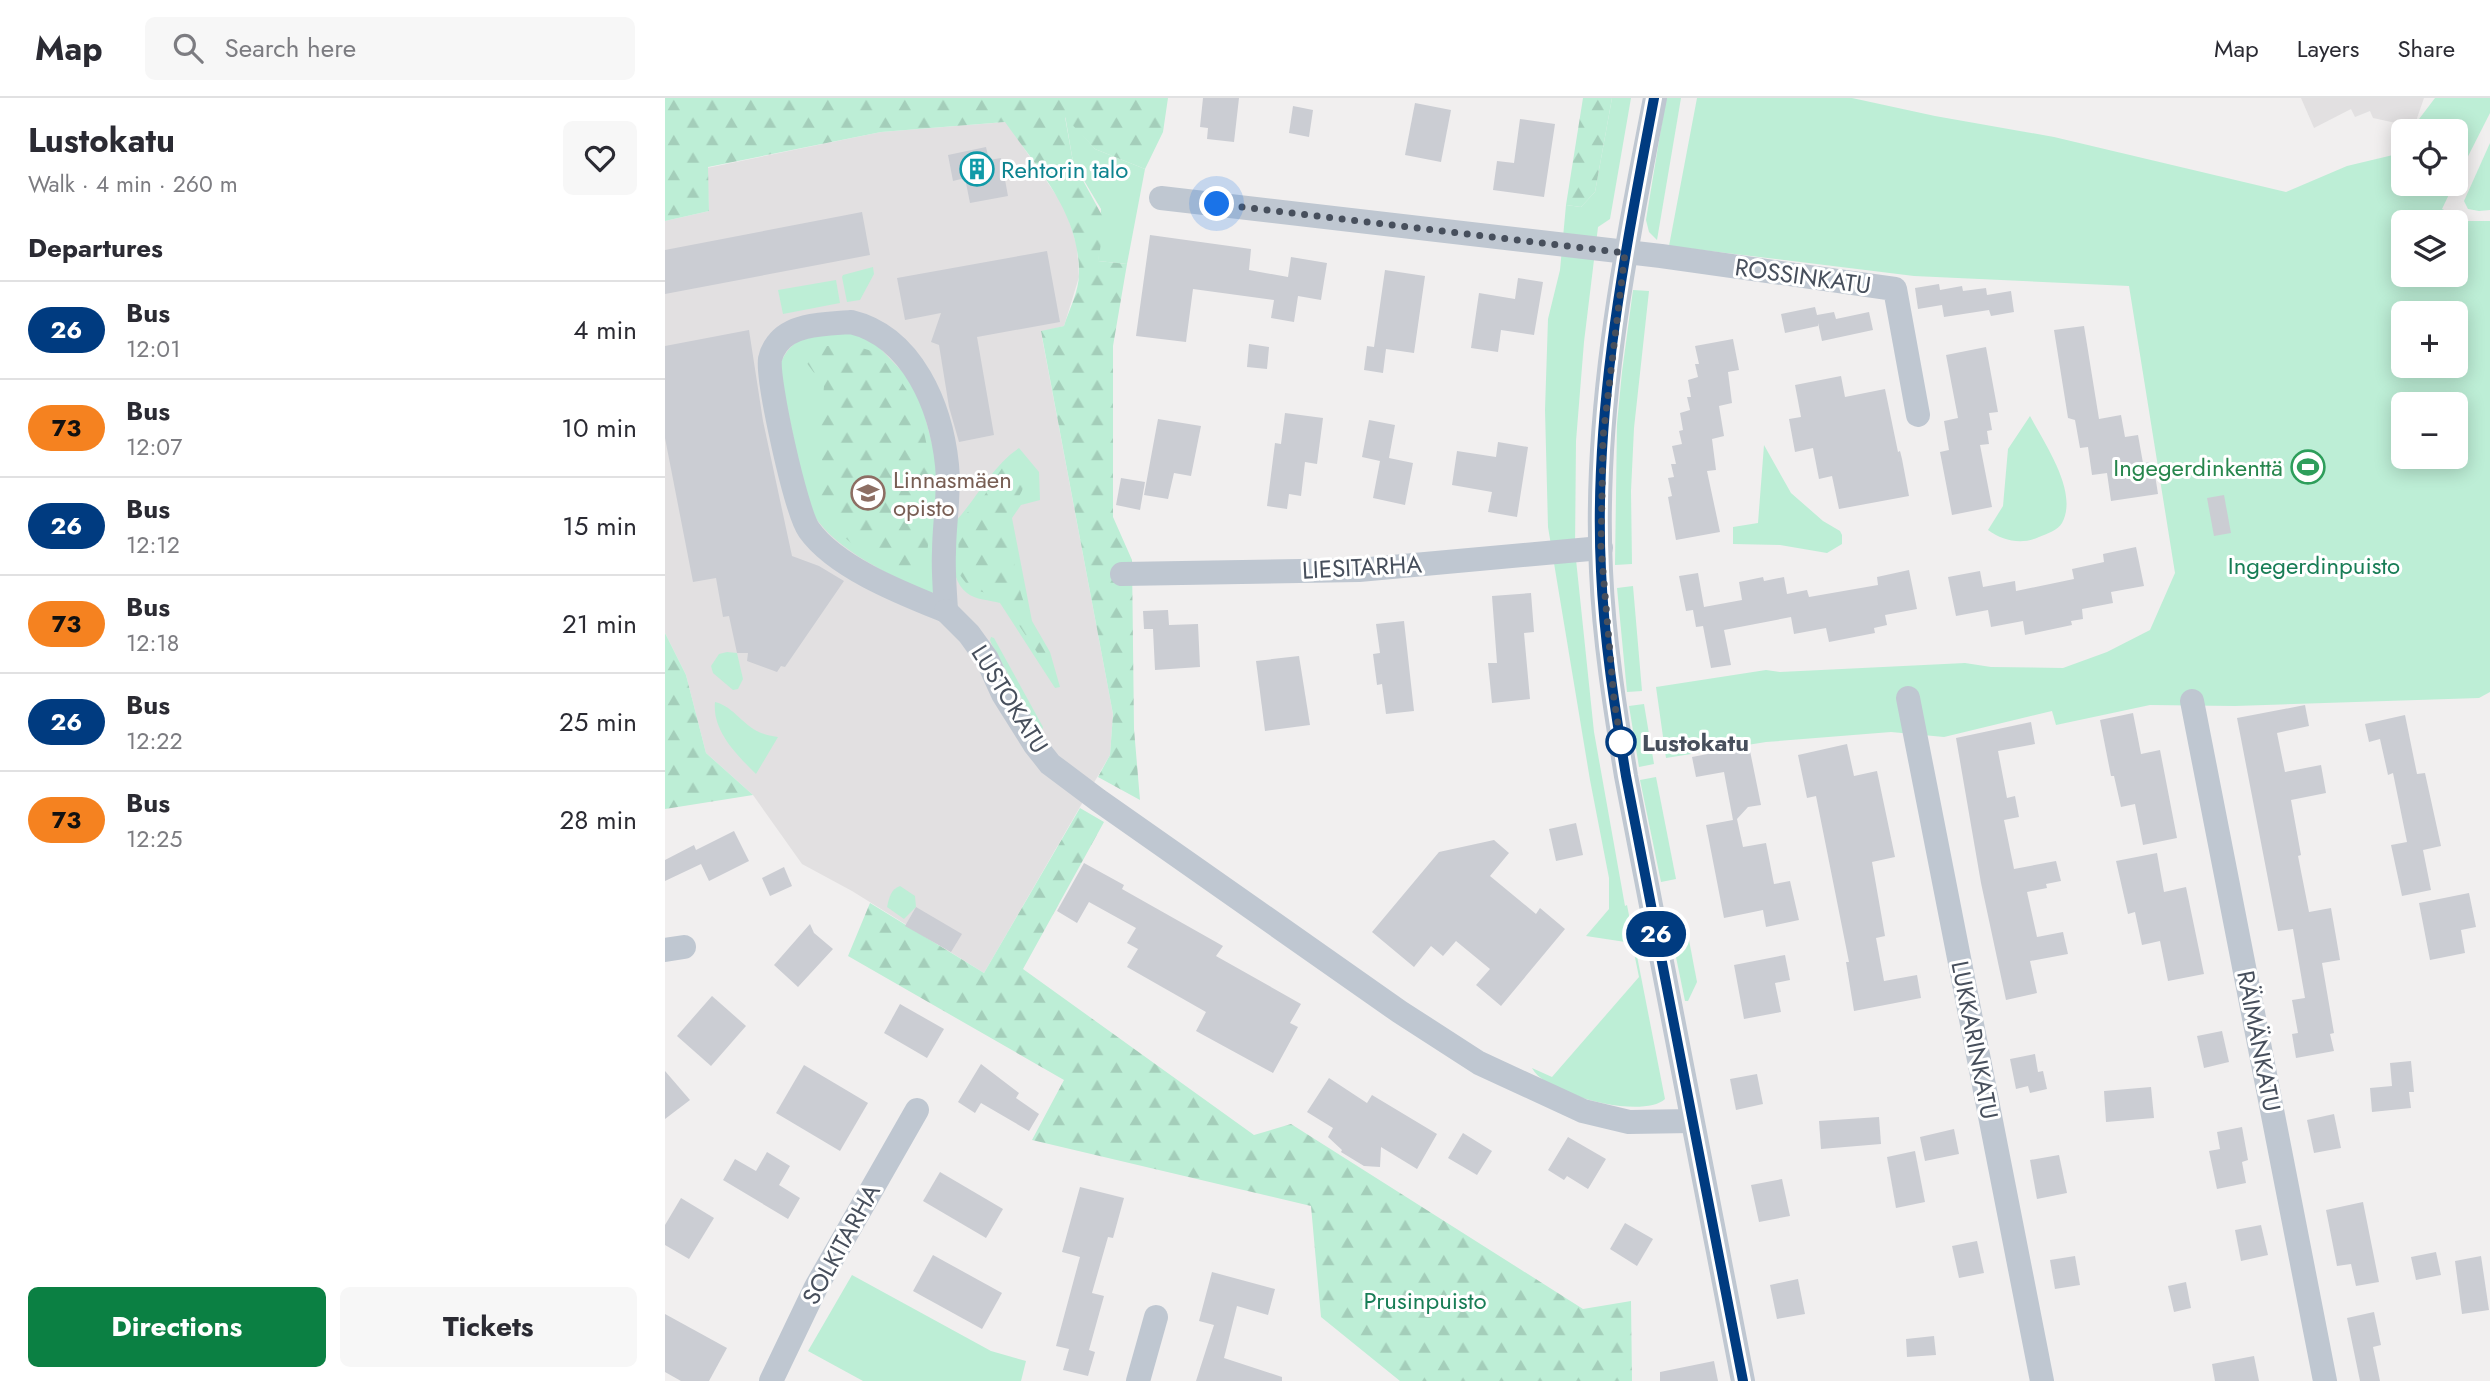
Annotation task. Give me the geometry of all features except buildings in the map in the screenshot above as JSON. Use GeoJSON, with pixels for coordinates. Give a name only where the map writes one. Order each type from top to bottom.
{"type":"FeatureCollection","features":[{"type":"Feature","properties":{"kind":"street"},"geometry":{"type":"LineString","coordinates":[[1655,98],[1625,253],[1603,437],[1601,548],[1614,700],[1743,1381]]}},
{"type":"Feature","properties":{"kind":"street"},"geometry":{"type":"LineString","coordinates":[[1161,198],[1625,253]]}},
{"type":"Feature","properties":{"kind":"street","name":"ROSSINKATU"},"geometry":{"type":"LineString","coordinates":[[1625,253],[1895,289],[1918,415]]}},
{"type":"Feature","properties":{"kind":"street","name":"LUSTOKATU"},"geometry":{"type":"LineString","coordinates":[[946,611],[943,553],[948,490],[947,464],[935,412],[913,364],[883,336],[868,326],[851,322],[802,329],[785,335],[770,357],[770,371],[791,475],[807,528],[823,546],[864,573],[946,611],[975,642],[1017,719],[1050,764],[1400,1012],[1479,1063],[1583,1111],[1629,1122],[1692,1121]]}},
{"type":"Feature","properties":{"kind":"street","name":"LIESITARHA"},"geometry":{"type":"LineString","coordinates":[[1122,574],[1359,570],[1601,548]]}},
{"type":"Feature","properties":{"kind":"street","name":"LUKKARINKATU"},"geometry":{"type":"LineString","coordinates":[[1908,698],[2042,1381]]}},
{"type":"Feature","properties":{"kind":"street","name":"RÄIMÄNKATU"},"geometry":{"type":"LineString","coordinates":[[2192,701],[2325,1381]]}},
{"type":"Feature","properties":{"kind":"street","name":"SOLKITARHA"},"geometry":{"type":"LineString","coordinates":[[771,1381],[816,1287],[917,1110]]}},
{"type":"Feature","properties":{"kind":"street"},"geometry":{"type":"LineString","coordinates":[[1138,1381],[1156,1317]]}},
{"type":"Feature","properties":{"kind":"shaded area"},"geometry":{"type":"Polygon","coordinates":[[[2301,98],[2424,98],[2417,119],[2391,119],[2391,122],[2373,118],[2370,111],[2355,117],[2351,109],[2314,128],[2301,98]]]}},
{"type":"Feature","properties":{"kind":"shaded area","name":"Linnasmäen opisto"},"geometry":{"type":"Polygon","coordinates":[[[1006,122],[1065,208],[1077,246],[1079,277],[1064,326],[1041,332],[1113,714],[1110,755],[984,973],[852,891],[802,864],[753,795],[706,753],[686,675],[665,633],[665,221],[709,211],[707,168],[881,132],[1006,122]]]}},
{"type":"Feature","properties":{"kind":"green space"},"geometry":{"type":"Polygon","coordinates":[[[665,98],[1168,98],[1163,132],[1145,169],[1095,149],[1065,117],[1073,162],[1105,221],[1098,261],[1127,264],[1113,346],[1113,517],[1132,560],[1134,729],[1140,800],[1098,777],[1110,755],[1113,714],[1041,331],[1064,326],[1079,280],[1077,252],[1065,212],[1043,175],[1005,122],[881,132],[708,167],[709,211],[665,221],[665,98]]]}},
{"type":"Feature","properties":{"kind":"green space"},"geometry":{"type":"Polygon","coordinates":[[[1583,98],[1612,98],[1595,192],[1581,207],[1566,205],[1583,98]]]}},
{"type":"Feature","properties":{"kind":"green space"},"geometry":{"type":"Polygon","coordinates":[[[1612,98],[1631,98],[1610,219],[1598,227],[1584,342],[1576,441],[1575,550],[1594,732],[1625,906],[1627,905],[1665,1099],[1653,1105],[1636,1107],[1595,1102],[1574,1095],[1541,1078],[1532,1068],[1552,1077],[1639,977],[1632,943],[1586,936],[1609,909],[1609,878],[1548,527],[1545,410],[1548,319],[1560,270],[1566,205],[1581,207],[1595,192],[1612,98]]]}},
{"type":"Feature","properties":{"kind":"green space"},"geometry":{"type":"Polygon","coordinates":[[[1666,98],[1681,98],[1657,240],[1649,232],[1646,220],[1666,98]]]}},
{"type":"Feature","properties":{"kind":"green space","name":"Ingegerdinpuisto"},"geometry":{"type":"Polygon","coordinates":[[[1697,98],[1852,98],[2054,137],[2286,192],[2347,166],[2391,155],[2391,196],[2448,196],[2442,209],[2444,210],[2391,210],[2391,287],[2468,287],[2468,221],[2490,221],[2490,692],[2479,698],[2235,706],[2150,705],[2056,725],[2052,711],[1944,737],[1891,732],[1766,742],[1666,758],[1656,687],[1766,670],[1780,672],[1965,663],[1991,667],[2063,668],[2107,652],[2150,630],[2175,573],[2129,286],[1914,276],[1669,246],[1697,98]]]}},
{"type":"Feature","properties":{"kind":"green space"},"geometry":{"type":"Polygon","coordinates":[[[2435,98],[2490,98],[2490,113],[2468,156],[2468,119],[2419,119],[2435,98]]]}},
{"type":"Feature","properties":{"kind":"green space"},"geometry":{"type":"Polygon","coordinates":[[[1065,115],[1095,149],[1145,169],[1127,264],[1098,261],[1101,209],[1073,162],[1065,115]]]}},
{"type":"Feature","properties":{"kind":"green space"},"geometry":{"type":"Polygon","coordinates":[[[2490,143],[2490,210],[2468,209],[2464,201],[2490,143]]]}},
{"type":"Feature","properties":{"kind":"green space"},"geometry":{"type":"Polygon","coordinates":[[[873,267],[874,274],[860,300],[847,302],[843,275],[873,267]]]}},
{"type":"Feature","properties":{"kind":"green space"},"geometry":{"type":"Polygon","coordinates":[[[836,280],[840,303],[783,314],[778,290],[836,280]]]}},
{"type":"Feature","properties":{"kind":"green space"},"geometry":{"type":"Polygon","coordinates":[[[1633,290],[1649,291],[1634,428],[1632,564],[1615,565],[1617,424],[1633,290]]]}},
{"type":"Feature","properties":{"kind":"green space"},"geometry":{"type":"Polygon","coordinates":[[[846,333],[868,336],[917,387],[939,470],[935,590],[931,594],[900,580],[836,540],[813,514],[806,497],[779,367],[791,347],[805,338],[846,333]]]}},
{"type":"Feature","properties":{"kind":"green space"},"geometry":{"type":"Polygon","coordinates":[[[807,347],[854,347],[877,354],[906,389],[917,412],[929,461],[931,513],[926,563],[910,578],[851,543],[831,523],[820,506],[816,486],[825,472],[819,447],[824,386],[800,354],[807,347]]]}},
{"type":"Feature","properties":{"kind":"green space"},"geometry":{"type":"Polygon","coordinates":[[[2030,416],[2058,468],[2066,497],[2066,511],[2062,523],[2052,532],[2026,541],[2013,541],[1988,530],[2003,506],[2008,449],[2030,416]]]}},
{"type":"Feature","properties":{"kind":"green space"},"geometry":{"type":"Polygon","coordinates":[[[1764,445],[1791,493],[1823,521],[1840,531],[1842,544],[1827,553],[1780,545],[1733,544],[1733,527],[1758,523],[1764,445]]]}},
{"type":"Feature","properties":{"kind":"green space"},"geometry":{"type":"Polygon","coordinates":[[[1019,448],[1039,472],[1040,500],[1021,505],[1012,518],[1032,621],[1050,652],[1060,687],[1055,688],[1000,603],[967,593],[961,587],[954,569],[955,522],[993,473],[1019,448]]]}},
{"type":"Feature","properties":{"kind":"green space"},"geometry":{"type":"Polygon","coordinates":[[[1006,462],[1021,465],[1023,473],[1022,491],[1006,514],[1019,588],[1049,659],[1044,663],[1001,598],[970,588],[959,574],[958,522],[984,496],[1006,462]]]}},
{"type":"Feature","properties":{"kind":"green space"},"geometry":{"type":"Polygon","coordinates":[[[1633,586],[1642,691],[1627,692],[1617,588],[1633,586]]]}},
{"type":"Feature","properties":{"kind":"green space"},"geometry":{"type":"Polygon","coordinates":[[[665,633],[686,675],[706,753],[753,795],[665,809],[665,633]]]}},
{"type":"Feature","properties":{"kind":"green space"},"geometry":{"type":"Polygon","coordinates":[[[991,637],[1043,727],[1041,733],[992,645],[991,637]]]}},
{"type":"Feature","properties":{"kind":"green space"},"geometry":{"type":"Polygon","coordinates":[[[737,653],[743,679],[738,689],[733,690],[713,673],[711,666],[719,654],[737,653]]]}},
{"type":"Feature","properties":{"kind":"green space"},"geometry":{"type":"Polygon","coordinates":[[[715,702],[757,731],[778,737],[756,774],[727,742],[717,723],[715,702]]]}},
{"type":"Feature","properties":{"kind":"green space"},"geometry":{"type":"Polygon","coordinates":[[[1644,704],[1654,764],[1639,767],[1629,706],[1644,704]]]}},
{"type":"Feature","properties":{"kind":"green space"},"geometry":{"type":"Polygon","coordinates":[[[1656,777],[1676,879],[1661,882],[1640,780],[1656,777]]]}},
{"type":"Feature","properties":{"kind":"green space","name":"Prusinpuisto"},"geometry":{"type":"Polygon","coordinates":[[[1080,808],[1104,822],[1023,969],[1254,1135],[1291,1124],[1583,1309],[1631,1301],[1632,1381],[1400,1381],[1321,1317],[1311,1206],[1032,1140],[1064,1080],[848,956],[870,903],[984,973],[1080,808]]]}},
{"type":"Feature","properties":{"kind":"green space"},"geometry":{"type":"Polygon","coordinates":[[[900,886],[915,896],[916,907],[904,919],[887,907],[892,892],[900,886]]]}},
{"type":"Feature","properties":{"kind":"green space"},"geometry":{"type":"Polygon","coordinates":[[[1685,919],[1697,982],[1688,1001],[1685,1001],[1669,923],[1685,919]]]}},
{"type":"Feature","properties":{"kind":"green space"},"geometry":{"type":"Polygon","coordinates":[[[852,1275],[991,1351],[1026,1361],[1021,1381],[863,1381],[808,1351],[852,1275]]]}},
{"type":"Feature","properties":{"kind":"bus line","name":"26"},"geometry":{"type":"LineString","coordinates":[[1654,98],[1625,253],[1603,437],[1601,572],[1614,700],[1626,776],[1743,1381]]}},
{"type":"Feature","properties":{"kind":"place","name":"Rehtorin talo"},"geometry":{"type":"Point","coordinates":[977,169]}},
{"type":"Feature","properties":{"kind":"place","name":"Ingegerdinkenttä"},"geometry":{"type":"Point","coordinates":[2308,467]}},
{"type":"Feature","properties":{"kind":"place","name":"Linnasmäen opisto"},"geometry":{"type":"Point","coordinates":[868,493]}},
{"type":"Feature","properties":{"kind":"place","name":"Lustokatu"},"geometry":{"type":"Point","coordinates":[1621,742]}},
{"type":"Feature","properties":{"kind":"route"},"geometry":{"type":"LineString","coordinates":[[1217,204],[1625,253],[1603,437],[1601,548],[1614,700],[1621,742]]}}]}
